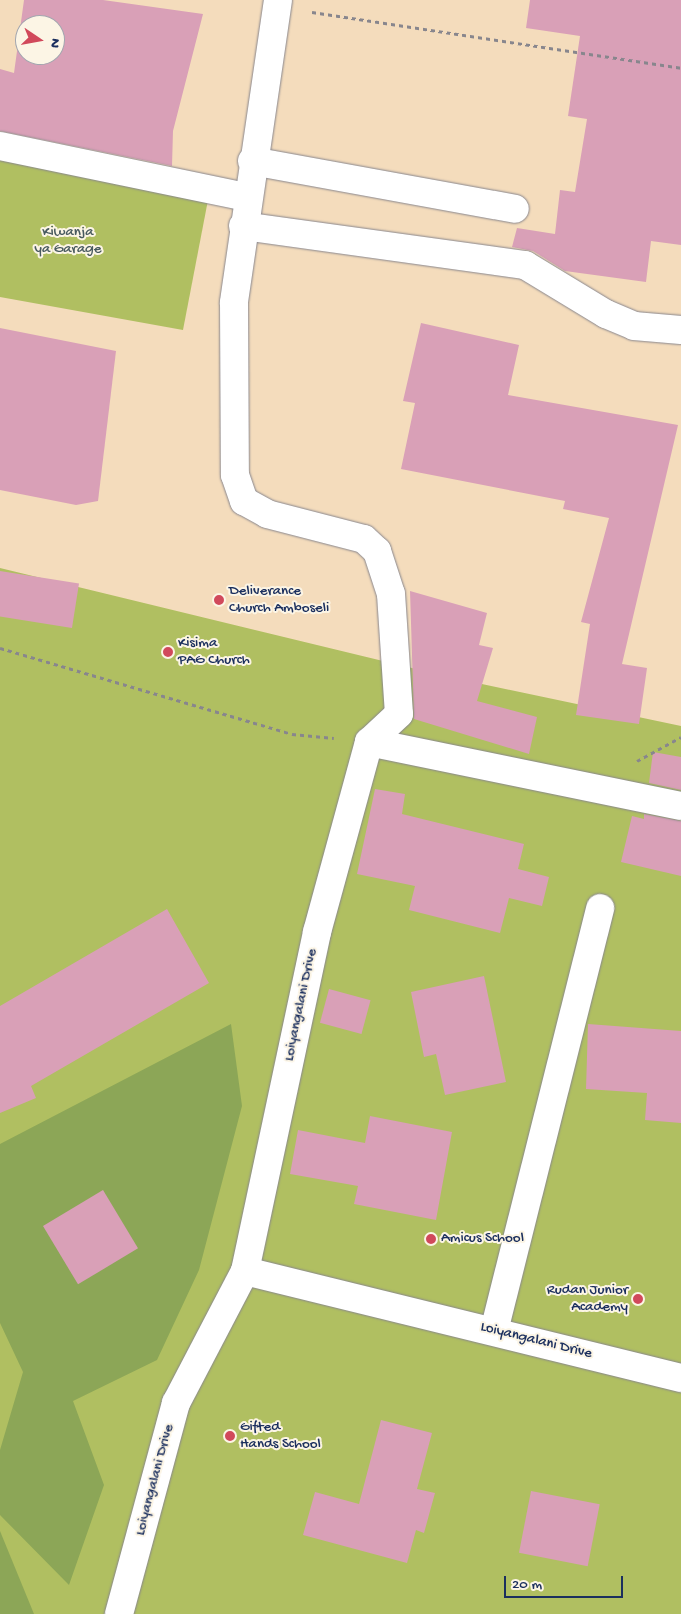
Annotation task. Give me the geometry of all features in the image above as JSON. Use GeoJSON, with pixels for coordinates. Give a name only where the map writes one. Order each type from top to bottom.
{"type":"FeatureCollection","features":[{"type":"Feature","properties":{"kind":"street"},"geometry":{"type":"LineString","coordinates":[[278,3],[252,161],[234,303],[235,475],[244,501],[267,514],[364,539],[377,552],[391,594],[399,714],[369,742]]}},
{"type":"Feature","properties":{"kind":"street"},"geometry":{"type":"LineString","coordinates":[[0,146],[247,197]]}},
{"type":"Feature","properties":{"kind":"street"},"geometry":{"type":"LineString","coordinates":[[252,161],[515,209]]}},
{"type":"Feature","properties":{"kind":"street"},"geometry":{"type":"LineString","coordinates":[[243,226],[525,265],[606,314],[634,326],[681,330]]}},
{"type":"Feature","properties":{"kind":"street"},"geometry":{"type":"LineString","coordinates":[[369,742],[681,806]]}},
{"type":"Feature","properties":{"kind":"street","name":"Loiyangalani Drive"},"geometry":{"type":"LineString","coordinates":[[119,1614],[176,1403],[245,1271],[317,932],[369,742]]}},
{"type":"Feature","properties":{"kind":"street"},"geometry":{"type":"LineString","coordinates":[[494,1331],[600,908]]}},
{"type":"Feature","properties":{"kind":"street","name":"Loiyangalani Drive"},"geometry":{"type":"LineString","coordinates":[[245,1271],[681,1378]]}},
{"type":"Feature","properties":{"kind":"path"},"geometry":{"type":"LineString","coordinates":[[278,3],[681,68]]}},
{"type":"Feature","properties":{"kind":"path"},"geometry":{"type":"LineString","coordinates":[[0,648],[292,734],[369,742]]}},
{"type":"Feature","properties":{"kind":"green space","name":"Kiwanja ya Garage"},"geometry":{"type":"Polygon","coordinates":[[[0,159],[208,200],[183,330],[0,297],[0,159]]]}},
{"type":"Feature","properties":{"kind":"green space"},"geometry":{"type":"Polygon","coordinates":[[[0,568],[449,677],[681,726],[681,1614],[0,1614],[0,568]]]}},
{"type":"Feature","properties":{"kind":"green space"},"geometry":{"type":"Polygon","coordinates":[[[231,1024],[242,1106],[199,1270],[157,1360],[73,1401],[104,1485],[69,1585],[0,1515],[0,1450],[23,1372],[0,1323],[0,1144],[231,1024]]]}},
{"type":"Feature","properties":{"kind":"green space"},"geometry":{"type":"Polygon","coordinates":[[[0,1531],[34,1614],[0,1614],[0,1531]]]}},
{"type":"Feature","properties":{"kind":"building"},"geometry":{"type":"Polygon","coordinates":[[[24,0],[103,0],[203,14],[173,131],[172,166],[0,131],[0,69],[14,73],[15,65],[65,65],[65,15],[22,15],[24,0]]]}},
{"type":"Feature","properties":{"kind":"building"},"geometry":{"type":"Polygon","coordinates":[[[530,0],[681,0],[681,245],[651,241],[646,282],[565,271],[533,251],[512,247],[517,228],[555,234],[560,190],[575,192],[587,119],[568,116],[580,36],[526,28],[530,0]]]}},
{"type":"Feature","properties":{"kind":"building"},"geometry":{"type":"Polygon","coordinates":[[[421,323],[519,345],[508,395],[678,425],[622,664],[647,668],[639,724],[576,715],[590,624],[581,622],[609,518],[563,509],[565,501],[401,469],[415,403],[403,401],[421,323]]]}},
{"type":"Feature","properties":{"kind":"building"},"geometry":{"type":"Polygon","coordinates":[[[0,328],[116,351],[98,501],[76,505],[0,490],[0,328]]]}},
{"type":"Feature","properties":{"kind":"building"},"geometry":{"type":"Polygon","coordinates":[[[0,571],[79,584],[72,628],[0,617],[0,571]]]}},
{"type":"Feature","properties":{"kind":"building"},"geometry":{"type":"Polygon","coordinates":[[[410,591],[487,613],[479,645],[493,648],[477,701],[537,717],[529,754],[414,719],[410,591]]]}},
{"type":"Feature","properties":{"kind":"building"},"geometry":{"type":"Polygon","coordinates":[[[653,752],[681,757],[681,790],[649,783],[653,752]]]}},
{"type":"Feature","properties":{"kind":"building"},"geometry":{"type":"Polygon","coordinates":[[[375,789],[405,794],[402,814],[524,844],[518,869],[549,877],[542,906],[509,898],[500,933],[409,910],[415,886],[357,874],[375,789]]]}},
{"type":"Feature","properties":{"kind":"building"},"geometry":{"type":"Polygon","coordinates":[[[644,814],[681,821],[681,876],[621,862],[632,816],[644,819],[644,814]]]}},
{"type":"Feature","properties":{"kind":"building"},"geometry":{"type":"Polygon","coordinates":[[[167,909],[209,983],[31,1086],[36,1098],[0,1113],[0,1006],[167,909]]]}},
{"type":"Feature","properties":{"kind":"building"},"geometry":{"type":"Polygon","coordinates":[[[484,976],[506,1082],[445,1095],[436,1054],[424,1057],[411,992],[484,976]]]}},
{"type":"Feature","properties":{"kind":"building"},"geometry":{"type":"Polygon","coordinates":[[[329,989],[371,1000],[361,1034],[320,1023],[329,989]]]}},
{"type":"Feature","properties":{"kind":"building"},"geometry":{"type":"Polygon","coordinates":[[[588,1024],[681,1031],[681,1123],[645,1120],[647,1093],[586,1089],[588,1024]]]}},
{"type":"Feature","properties":{"kind":"building"},"geometry":{"type":"Polygon","coordinates":[[[370,1116],[452,1132],[436,1220],[354,1204],[358,1186],[290,1174],[298,1130],[365,1143],[370,1116]]]}},
{"type":"Feature","properties":{"kind":"building"},"geometry":{"type":"Polygon","coordinates":[[[103,1190],[138,1248],[78,1284],[43,1226],[103,1190]]]}},
{"type":"Feature","properties":{"kind":"building"},"geometry":{"type":"Polygon","coordinates":[[[381,1420],[432,1433],[417,1489],[435,1493],[424,1533],[416,1530],[407,1563],[303,1535],[315,1492],[359,1504],[381,1420]]]}},
{"type":"Feature","properties":{"kind":"building"},"geometry":{"type":"Polygon","coordinates":[[[531,1491],[600,1504],[588,1566],[519,1553],[531,1491]]]}},
{"type":"Feature","properties":{"kind":"place","name":"Deliverance Church Amboseli"},"geometry":{"type":"Point","coordinates":[219,600]}},
{"type":"Feature","properties":{"kind":"place","name":"Kisima PAG Church"},"geometry":{"type":"Point","coordinates":[168,652]}},
{"type":"Feature","properties":{"kind":"place","name":"Amicus School"},"geometry":{"type":"Point","coordinates":[431,1239]}},
{"type":"Feature","properties":{"kind":"place","name":"Rudan Junior Academy"},"geometry":{"type":"Point","coordinates":[638,1299]}},
{"type":"Feature","properties":{"kind":"place","name":"Gifted Hands School"},"geometry":{"type":"Point","coordinates":[230,1436]}}]}
